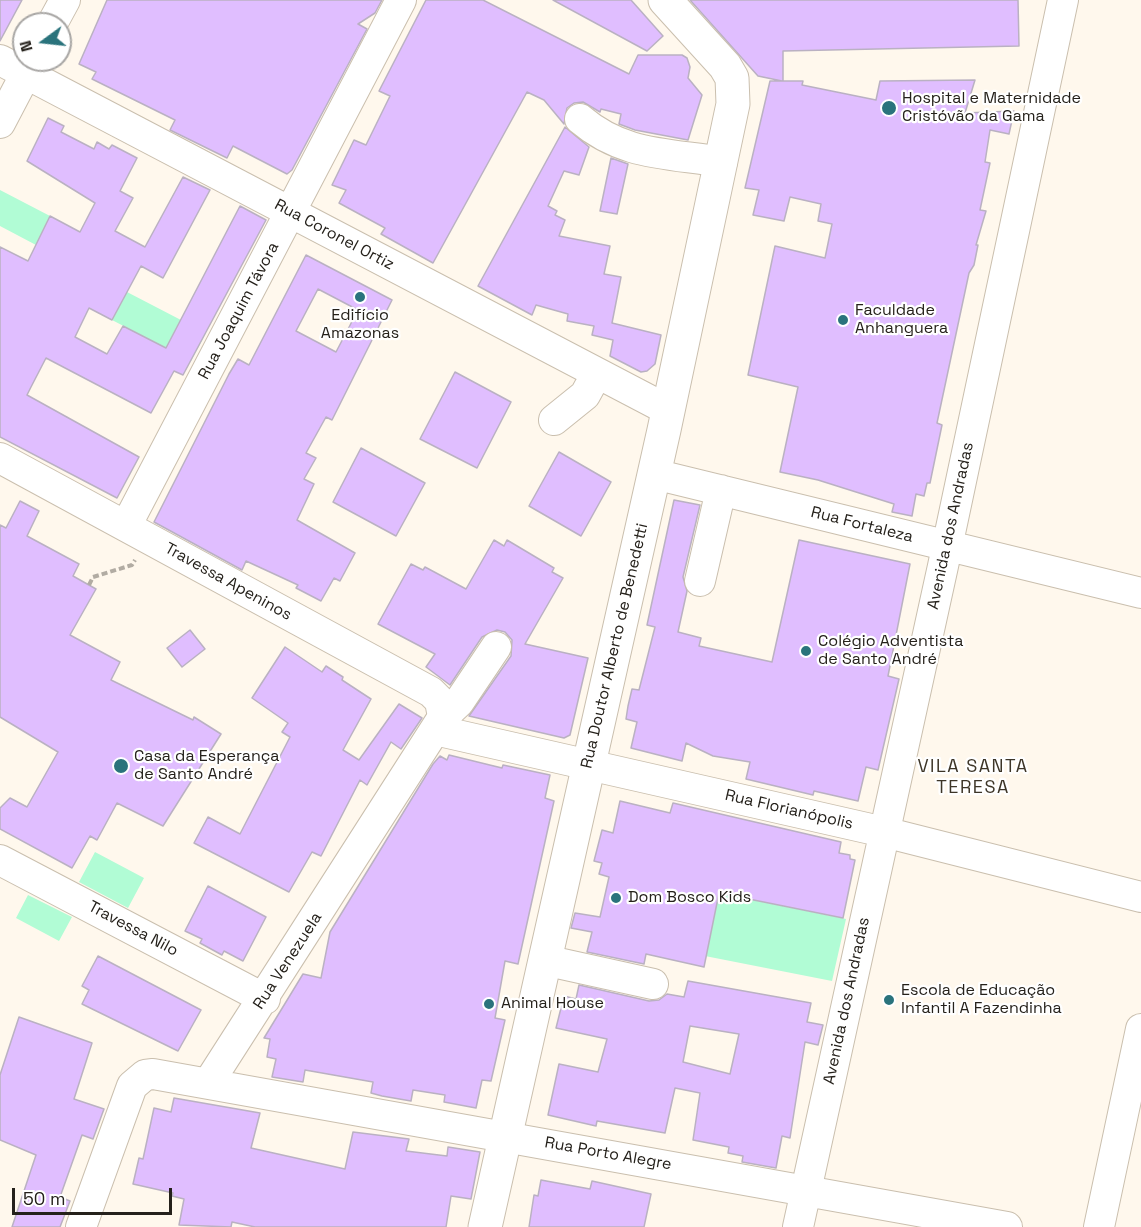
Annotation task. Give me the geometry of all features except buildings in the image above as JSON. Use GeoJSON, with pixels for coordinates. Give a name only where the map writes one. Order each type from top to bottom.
{"type":"FeatureCollection","features":[{"type":"Feature","properties":{"kind":"main road","name":"Rua Doutor Alberto de Benedetti"},"geometry":{"type":"LineString","coordinates":[[485,1227],[654,474],[722,162],[734,90],[725,66],[665,0]]}},
{"type":"Feature","properties":{"kind":"street","name":"Rua Joaquim Távora"},"geometry":{"type":"LineString","coordinates":[[126,526],[401,0]]}},
{"type":"Feature","properties":{"kind":"street","name":"Avenida dos Andradas"},"geometry":{"type":"LineString","coordinates":[[798,1227],[1063,0]]}},
{"type":"Feature","properties":{"kind":"street"},"geometry":{"type":"LineString","coordinates":[[0,123],[17,72]]}},
{"type":"Feature","properties":{"kind":"street","name":"Rua Coronel Ortiz"},"geometry":{"type":"LineString","coordinates":[[35,72],[291,213],[668,410]]}},
{"type":"Feature","properties":{"kind":"street"},"geometry":{"type":"LineString","coordinates":[[580,119],[598,135],[624,147],[722,162]]}},
{"type":"Feature","properties":{"kind":"street"},"geometry":{"type":"LineString","coordinates":[[554,420],[585,395],[597,373]]}},
{"type":"Feature","properties":{"kind":"street","name":"Travessa Apeninos"},"geometry":{"type":"LineString","coordinates":[[0,458],[431,692],[440,701],[439,724]]}},
{"type":"Feature","properties":{"kind":"street","name":"Rua Fortaleza"},"geometry":{"type":"LineString","coordinates":[[654,474],[1141,593]]}},
{"type":"Feature","properties":{"kind":"street"},"geometry":{"type":"LineString","coordinates":[[700,581],[722,490]]}},
{"type":"Feature","properties":{"kind":"street","name":"Rua Venezuela"},"geometry":{"type":"LineString","coordinates":[[209,1082],[265,999],[439,724],[459,702],[496,647]]}},
{"type":"Feature","properties":{"kind":"street","name":"Rua Florianópolis"},"geometry":{"type":"LineString","coordinates":[[439,724],[588,764],[884,832],[1141,897]]}},
{"type":"Feature","properties":{"kind":"street","name":"Travessa Nilo"},"geometry":{"type":"LineString","coordinates":[[0,860],[265,999]]}},
{"type":"Feature","properties":{"kind":"street"},"geometry":{"type":"LineString","coordinates":[[544,960],[652,984]]}},
{"type":"Feature","properties":{"kind":"street"},"geometry":{"type":"LineString","coordinates":[[1099,1227],[1141,1029]]}},
{"type":"Feature","properties":{"kind":"street"},"geometry":{"type":"LineString","coordinates":[[81,1227],[132,1086],[137,1079],[153,1074],[209,1082]]}},
{"type":"Feature","properties":{"kind":"street","name":"Rua Porto Alegre"},"geometry":{"type":"LineString","coordinates":[[209,1082],[1007,1227]]}},
{"type":"Feature","properties":{"kind":"path"},"geometry":{"type":"LineString","coordinates":[[89,585],[93,577],[132,565],[139,554]]}},
{"type":"Feature","properties":{"kind":"green space"},"geometry":{"type":"Polygon","coordinates":[[[0,190],[50,216],[36,245],[0,226],[0,190]]]}},
{"type":"Feature","properties":{"kind":"green space"},"geometry":{"type":"Polygon","coordinates":[[[127,292],[206,333],[191,361],[112,320],[127,292]]]}},
{"type":"Feature","properties":{"kind":"green space"},"geometry":{"type":"Polygon","coordinates":[[[95,852],[144,878],[128,908],[79,882],[95,852]]]}},
{"type":"Feature","properties":{"kind":"green space"},"geometry":{"type":"Polygon","coordinates":[[[719,893],[846,919],[832,981],[705,956],[719,893]]]}},
{"type":"Feature","properties":{"kind":"green space"},"geometry":{"type":"Polygon","coordinates":[[[28,895],[72,917],[59,941],[16,918],[28,895]]]}},
{"type":"Feature","properties":{"kind":"place","name":"Hospital e Maternidade Cristóvão da Gama"},"geometry":{"type":"Point","coordinates":[889,108]}},
{"type":"Feature","properties":{"kind":"place","name":"Edifício Amazonas"},"geometry":{"type":"Point","coordinates":[360,297]}},
{"type":"Feature","properties":{"kind":"place","name":"Faculdade Anhanguera"},"geometry":{"type":"Point","coordinates":[843,320]}},
{"type":"Feature","properties":{"kind":"place","name":"Colégio Adventista de Santo André"},"geometry":{"type":"Point","coordinates":[806,651]}},
{"type":"Feature","properties":{"kind":"place","name":"Casa da Esperança de Santo André"},"geometry":{"type":"Point","coordinates":[121,766]}},
{"type":"Feature","properties":{"kind":"place","name":"Dom Bosco Kids"},"geometry":{"type":"Point","coordinates":[616,898]}},
{"type":"Feature","properties":{"kind":"place","name":"Escola de Educação Infantil A Fazendinha"},"geometry":{"type":"Point","coordinates":[889,1000]}},
{"type":"Feature","properties":{"kind":"place","name":"Animal House"},"geometry":{"type":"Point","coordinates":[489,1004]}},
{"type":"Feature","properties":{"kind":"district","name":"VILA SANTA TERESA"},"geometry":{"type":"Point","coordinates":[973,777]}}]}
